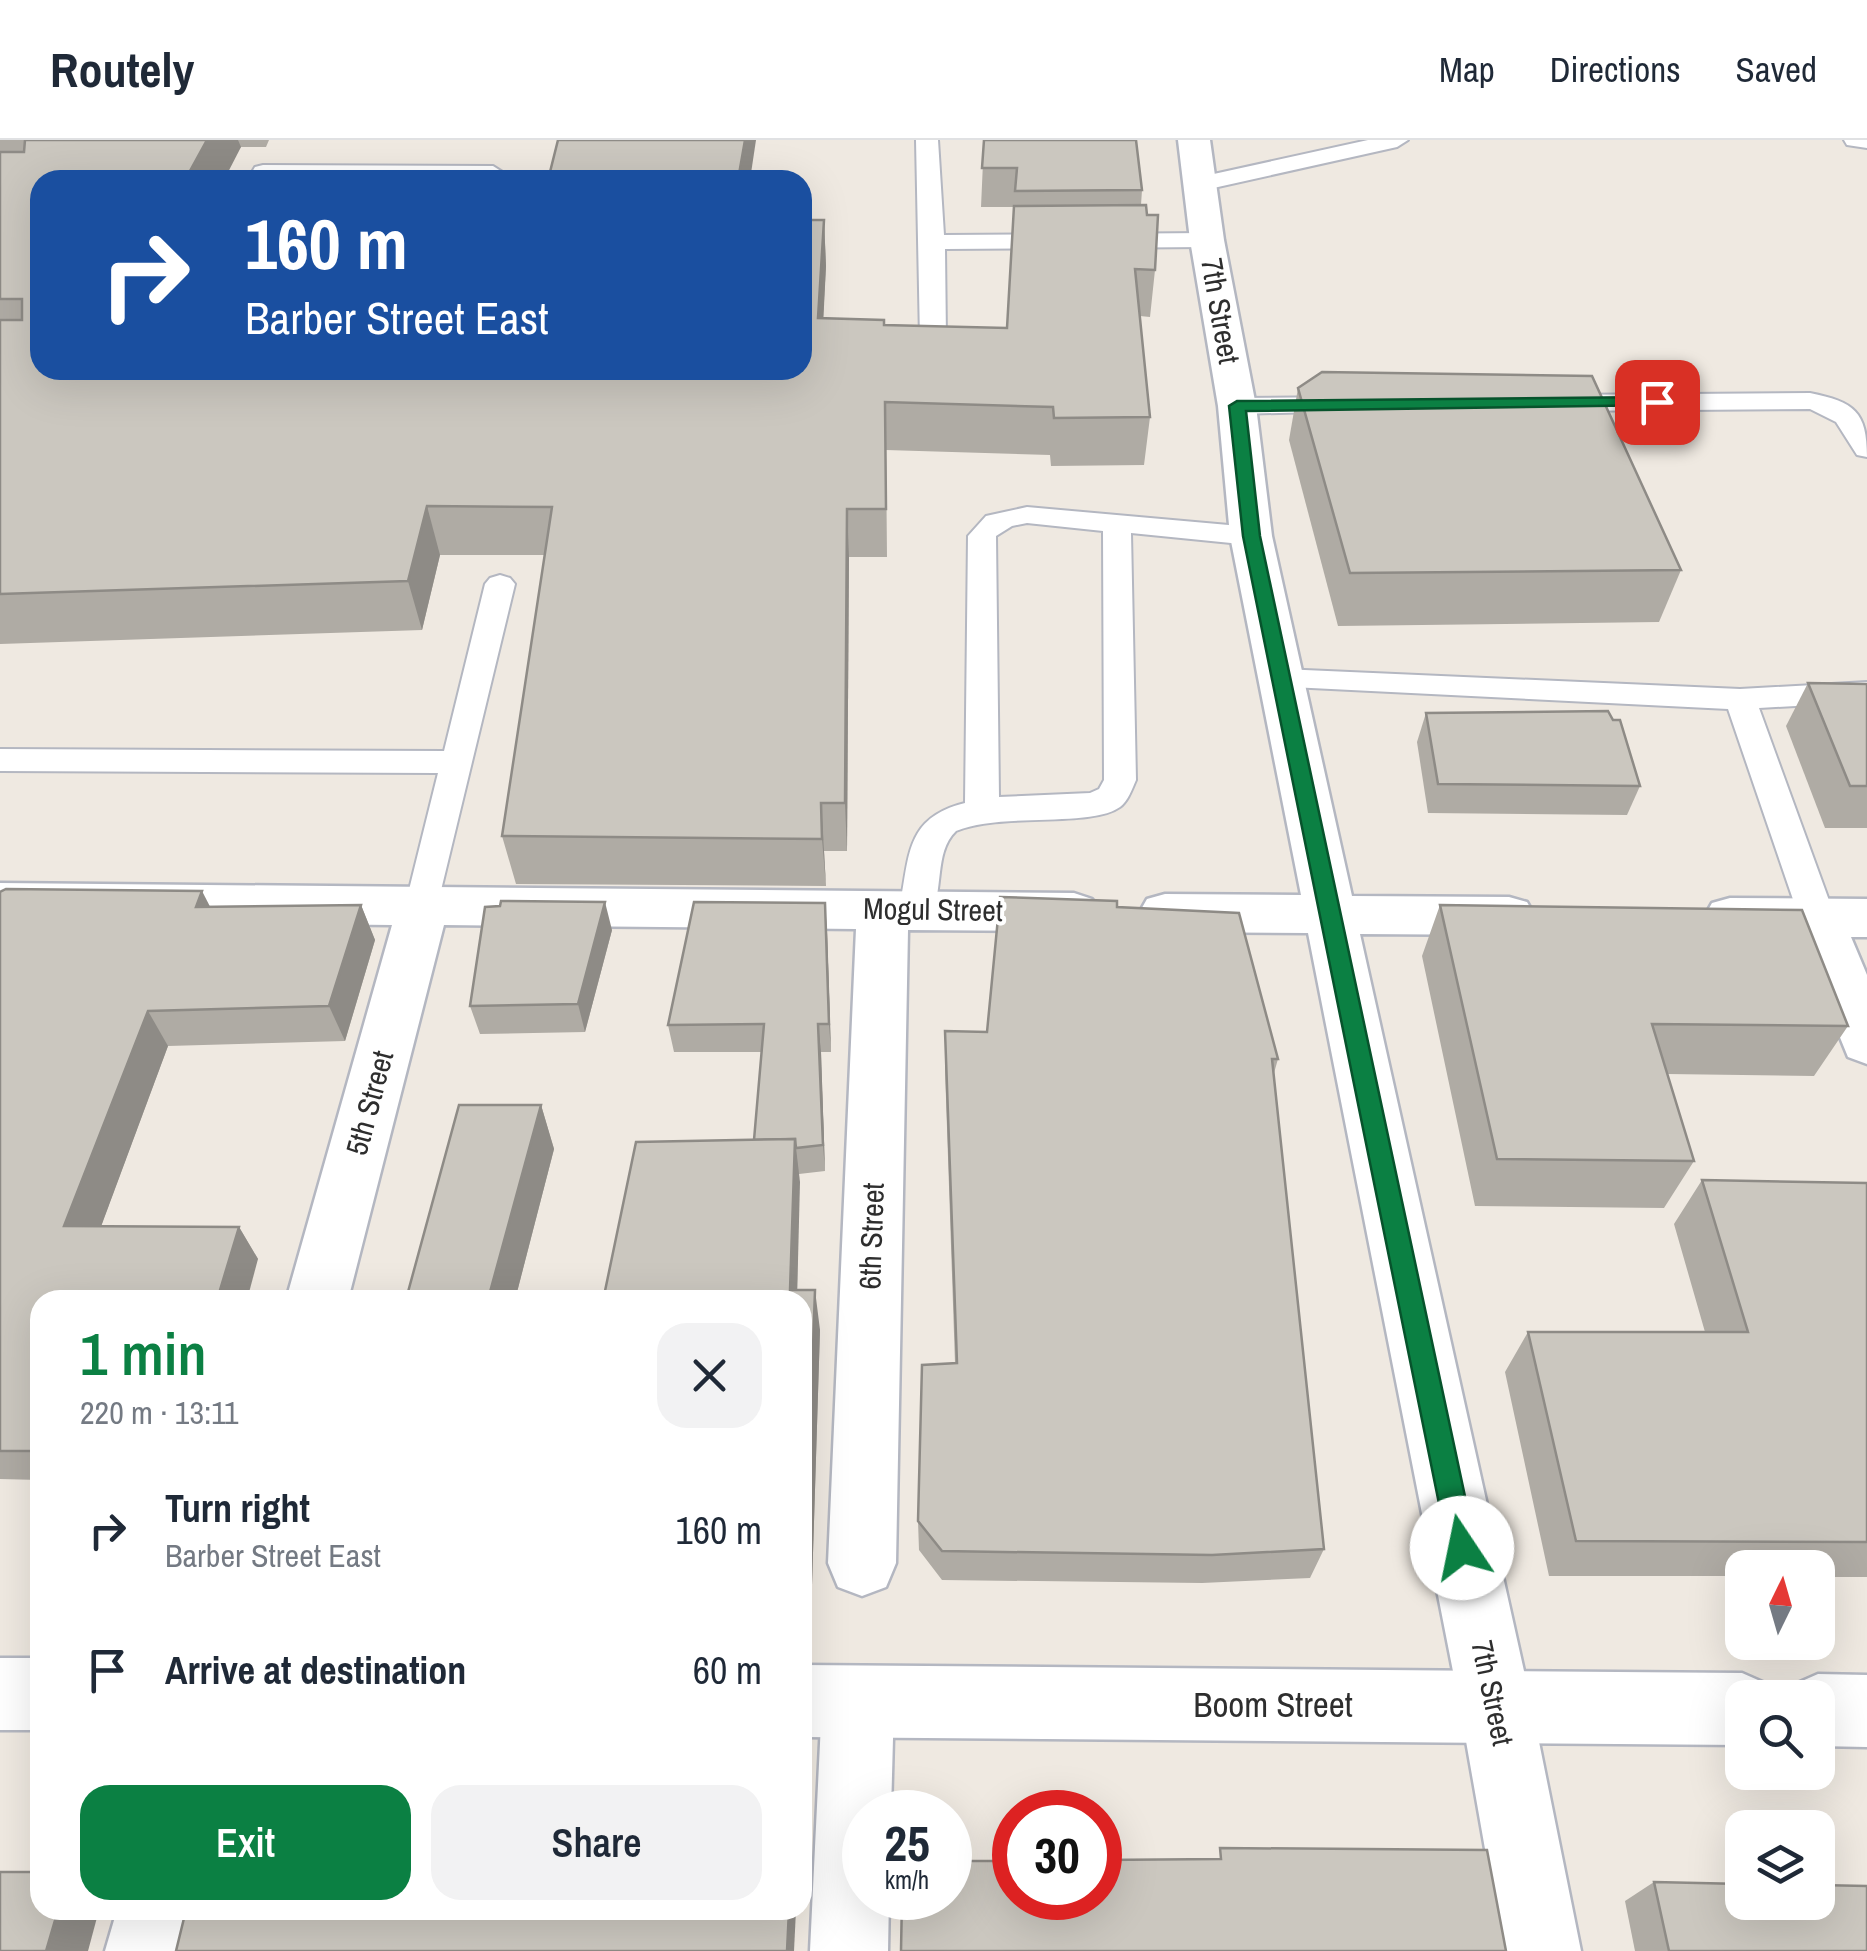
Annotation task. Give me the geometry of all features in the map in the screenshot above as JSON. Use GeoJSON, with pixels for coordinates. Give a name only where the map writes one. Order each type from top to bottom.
{"type":"FeatureCollection","features":[{"type":"Feature","properties":{"kind":"street","name":"7th Street"},"geometry":{"type":"LineString","coordinates":[[1194,140],[1206,240],[1237,406],[1251,536],[1496,1707],[1542,1951]]}},
{"type":"Feature","properties":{"kind":"street","name":"Mogul Street"},"geometry":{"type":"LineString","coordinates":[[0,902],[1565,916]]}},
{"type":"Feature","properties":{"kind":"street","name":"5th Street"},"geometry":{"type":"LineString","coordinates":[[320,1290],[423,906]]}},
{"type":"Feature","properties":{"kind":"street","name":"6th Street"},"geometry":{"type":"LineString","coordinates":[[862,1563],[900,910]]}},
{"type":"Feature","properties":{"kind":"street"},"geometry":{"type":"LineString","coordinates":[[1682,916],[1842,917],[1867,1042]]}},
{"type":"Feature","properties":{"kind":"street"},"geometry":{"type":"LineString","coordinates":[[0,1694],[30,1694]]}},
{"type":"Feature","properties":{"kind":"street"},"geometry":{"type":"LineString","coordinates":[[830,1702],[849,1951]]}},
{"type":"Feature","properties":{"kind":"street","name":"Boom Street"},"geometry":{"type":"LineString","coordinates":[[830,1702],[1725,1709]]}},
{"type":"Feature","properties":{"kind":"street"},"geometry":{"type":"LineString","coordinates":[[1835,1710],[1867,1710]]}},
{"type":"Feature","properties":{"kind":"street"},"geometry":{"type":"LineString","coordinates":[[144,1951],[152,1920]]}},
{"type":"Feature","properties":{"kind":"lane"},"geometry":{"type":"LineString","coordinates":[[927,140],[933,338]]}},
{"type":"Feature","properties":{"kind":"lane"},"geometry":{"type":"LineString","coordinates":[[1200,184],[1397,140]]}},
{"type":"Feature","properties":{"kind":"lane"},"geometry":{"type":"LineString","coordinates":[[1854,140],[1867,141]]}},
{"type":"Feature","properties":{"kind":"lane"},"geometry":{"type":"LineString","coordinates":[[265,169],[494,170]]}},
{"type":"Feature","properties":{"kind":"lane"},"geometry":{"type":"LineString","coordinates":[[933,242],[1206,240]]}},
{"type":"Feature","properties":{"kind":"lane"},"geometry":{"type":"LineString","coordinates":[[1533,403],[1810,400],[1835,405],[1849,419],[1867,449]]}},
{"type":"Feature","properties":{"kind":"lane"},"geometry":{"type":"LineString","coordinates":[[1237,406],[1375,405]]}},
{"type":"Feature","properties":{"kind":"lane"},"geometry":{"type":"LineString","coordinates":[[982,810],[982,536],[989,525],[1002,518],[1027,515],[1251,536]]}},
{"type":"Feature","properties":{"kind":"lane"},"geometry":{"type":"LineString","coordinates":[[900,910],[934,833],[943,822],[982,810],[1096,805],[1112,797],[1120,780],[1117,524]]}},
{"type":"Feature","properties":{"kind":"lane"},"geometry":{"type":"LineString","coordinates":[[423,906],[500,584]]}},
{"type":"Feature","properties":{"kind":"lane"},"geometry":{"type":"LineString","coordinates":[[1282,679],[1740,699],[1867,692]]}},
{"type":"Feature","properties":{"kind":"lane"},"geometry":{"type":"LineString","coordinates":[[1740,699],[1842,917]]}},
{"type":"Feature","properties":{"kind":"lane"},"geometry":{"type":"LineString","coordinates":[[0,760],[457,762]]}},
{"type":"Feature","properties":{"kind":"building"},"geometry":{"type":"Polygon","coordinates":[[[25,140],[207,140],[190,170],[30,170],[30,380],[812,380],[812,220],[824,220],[818,318],[884,320],[884,325],[1007,328],[1014,206],[1146,205],[1147,215],[1158,215],[1155,270],[1135,269],[1150,417],[1054,418],[1053,407],[885,402],[886,509],[847,509],[845,803],[821,803],[822,839],[502,836],[552,507],[427,506],[408,581],[0,594],[0,320],[22,320],[22,299],[0,299],[0,152],[24,152],[25,140]]]}},
{"type":"Feature","properties":{"kind":"building"},"geometry":{"type":"Polygon","coordinates":[[[558,140],[745,140],[740,170],[550,170],[558,140]]]}},
{"type":"Feature","properties":{"kind":"building"},"geometry":{"type":"Polygon","coordinates":[[[984,140],[1136,140],[1142,190],[1015,191],[1017,168],[982,168],[984,140]]]}},
{"type":"Feature","properties":{"kind":"building"},"geometry":{"type":"Polygon","coordinates":[[[1322,372],[1592,376],[1681,570],[1350,573],[1298,388],[1322,372]]]}},
{"type":"Feature","properties":{"kind":"building"},"geometry":{"type":"Polygon","coordinates":[[[1808,683],[1867,684],[1867,786],[1850,786],[1808,683]]]}},
{"type":"Feature","properties":{"kind":"building"},"geometry":{"type":"Polygon","coordinates":[[[1608,711],[1613,720],[1620,720],[1640,786],[1438,784],[1426,713],[1608,711]]]}},
{"type":"Feature","properties":{"kind":"building"},"geometry":{"type":"Polygon","coordinates":[[[202,891],[196,907],[361,905],[329,1006],[148,1011],[64,1226],[239,1227],[220,1290],[30,1290],[30,1451],[0,1451],[0,892],[202,891]]]}},
{"type":"Feature","properties":{"kind":"building"},"geometry":{"type":"Polygon","coordinates":[[[1000,897],[1117,901],[1117,907],[1239,913],[1278,1059],[1272,1059],[1324,1549],[1212,1555],[942,1551],[918,1521],[922,1365],[957,1363],[945,1031],[987,1032],[1000,897]]]}},
{"type":"Feature","properties":{"kind":"building"},"geometry":{"type":"Polygon","coordinates":[[[501,901],[605,902],[578,1004],[470,1006],[485,907],[500,906],[501,901]]]}},
{"type":"Feature","properties":{"kind":"building"},"geometry":{"type":"Polygon","coordinates":[[[694,902],[825,903],[829,1024],[818,1024],[823,1145],[796,1148],[795,1139],[754,1140],[764,1024],[668,1025],[694,902]]]}},
{"type":"Feature","properties":{"kind":"building"},"geometry":{"type":"Polygon","coordinates":[[[1440,905],[1802,910],[1848,1026],[1652,1024],[1694,1161],[1497,1159],[1440,905]]]}},
{"type":"Feature","properties":{"kind":"building"},"geometry":{"type":"Polygon","coordinates":[[[459,1105],[541,1105],[491,1290],[409,1290],[459,1105]]]}},
{"type":"Feature","properties":{"kind":"building"},"geometry":{"type":"Polygon","coordinates":[[[795,1139],[790,1290],[605,1290],[636,1142],[795,1139]]]}},
{"type":"Feature","properties":{"kind":"building"},"geometry":{"type":"Polygon","coordinates":[[[1702,1180],[1867,1183],[1867,1542],[1576,1541],[1528,1332],[1748,1332],[1702,1180]]]}},
{"type":"Feature","properties":{"kind":"building"},"geometry":{"type":"Polygon","coordinates":[[[812,1290],[815,1290],[812,1377],[812,1290]]]}},
{"type":"Feature","properties":{"kind":"building"},"geometry":{"type":"Polygon","coordinates":[[[1220,1848],[1487,1850],[1506,1951],[901,1951],[902,1920],[972,1920],[972,1861],[992,1861],[992,1920],[1122,1920],[1122,1860],[1221,1859],[1220,1848]]]}},
{"type":"Feature","properties":{"kind":"building"},"geometry":{"type":"Polygon","coordinates":[[[0,1872],[30,1872],[30,1920],[55,1920],[46,1951],[0,1951],[0,1872]]]}},
{"type":"Feature","properties":{"kind":"building"},"geometry":{"type":"Polygon","coordinates":[[[1654,1882],[1725,1884],[1725,1920],[1835,1920],[1835,1885],[1867,1886],[1867,1951],[1669,1951],[1654,1882]]]}},
{"type":"Feature","properties":{"kind":"building"},"geometry":{"type":"Polygon","coordinates":[[[184,1920],[789,1920],[787,1951],[176,1951],[184,1920]]]}},
{"type":"Feature","properties":{"kind":"route"},"geometry":{"type":"LineString","coordinates":[[1462,1548],[1251,536],[1237,406],[1657,402]]}}]}
